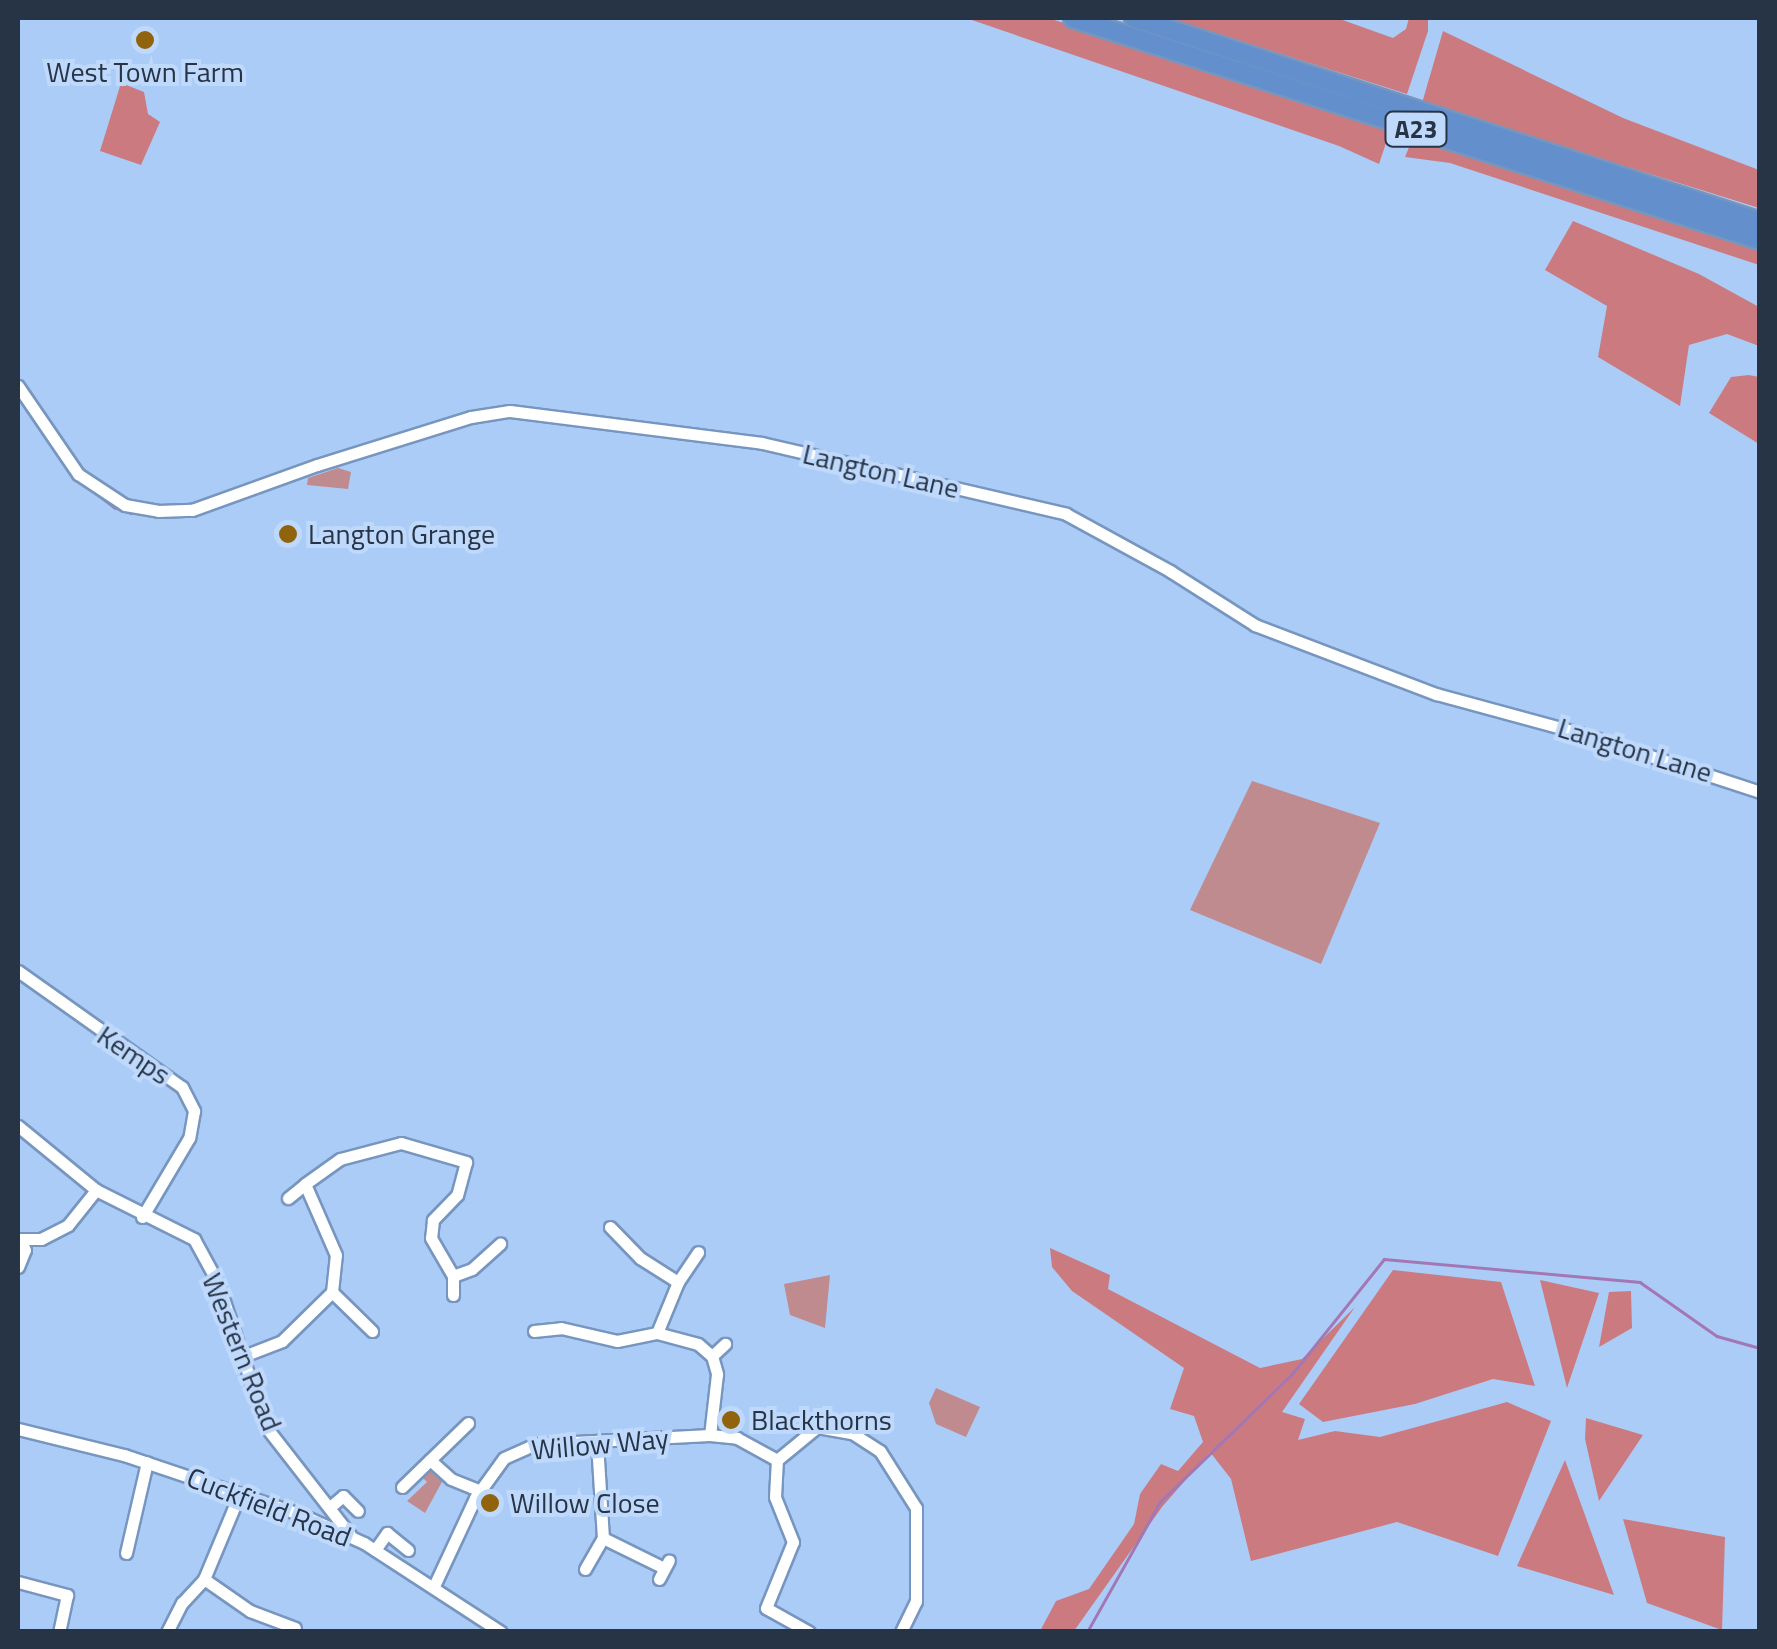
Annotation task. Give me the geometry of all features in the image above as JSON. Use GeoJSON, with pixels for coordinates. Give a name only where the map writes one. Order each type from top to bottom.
{"type":"FeatureCollection","features":[{"type":"Feature","properties":{"kind":"highway","name":"A23"},"geometry":{"type":"LineString","coordinates":[[1073,18],[1760,240]]}},
{"type":"Feature","properties":{"kind":"highway","name":"A23"},"geometry":{"type":"LineString","coordinates":[[1134,18],[1760,222]]}},
{"type":"Feature","properties":{"kind":"street","name":"Langton Lane"},"geometry":{"type":"LineString","coordinates":[[18,386],[78,474],[125,505],[158,511],[192,510],[471,417],[510,411],[762,442],[1066,514],[1170,571],[1255,626],[1436,694],[1580,733],[1760,792]]}},
{"type":"Feature","properties":{"kind":"street","name":"Kemps"},"geometry":{"type":"LineString","coordinates":[[18,971],[182,1087],[194,1111],[189,1138],[142,1217]]}},
{"type":"Feature","properties":{"kind":"street","name":"Western Road"},"geometry":{"type":"LineString","coordinates":[[18,1126],[96,1190],[142,1217],[194,1239],[218,1283],[266,1427],[350,1535]]}},
{"type":"Feature","properties":{"kind":"street"},"geometry":{"type":"LineString","coordinates":[[288,1198],[340,1158],[391,1144],[412,1145],[472,1163],[457,1196],[433,1220],[430,1231],[453,1276],[453,1295]]}},
{"type":"Feature","properties":{"kind":"street"},"geometry":{"type":"LineString","coordinates":[[241,1357],[282,1340],[332,1292],[336,1255],[305,1184]]}},
{"type":"Feature","properties":{"kind":"street"},"geometry":{"type":"LineString","coordinates":[[18,1267],[25,1250],[19,1240],[41,1239],[68,1225],[96,1190]]}},
{"type":"Feature","properties":{"kind":"street"},"geometry":{"type":"LineString","coordinates":[[610,1226],[640,1258],[678,1282]]}},
{"type":"Feature","properties":{"kind":"street"},"geometry":{"type":"LineString","coordinates":[[453,1276],[472,1269],[496,1244]]}},
{"type":"Feature","properties":{"kind":"street"},"geometry":{"type":"LineString","coordinates":[[657,1333],[678,1282],[698,1252]]}},
{"type":"Feature","properties":{"kind":"street"},"geometry":{"type":"LineString","coordinates":[[332,1292],[372,1331]]}},
{"type":"Feature","properties":{"kind":"street"},"geometry":{"type":"LineString","coordinates":[[534,1331],[561,1328],[617,1341],[657,1333],[698,1344],[712,1356],[717,1374],[710,1434]]}},
{"type":"Feature","properties":{"kind":"street"},"geometry":{"type":"LineString","coordinates":[[712,1356],[725,1344]]}},
{"type":"Feature","properties":{"kind":"street"},"geometry":{"type":"LineString","coordinates":[[402,1487],[468,1423]]}},
{"type":"Feature","properties":{"kind":"street"},"geometry":{"type":"LineString","coordinates":[[809,1632],[766,1608],[793,1542],[775,1497],[777,1460],[817,1427],[852,1432],[880,1451],[916,1508],[916,1601],[901,1632]]}},
{"type":"Feature","properties":{"kind":"street","name":"Cuckfield Road"},"geometry":{"type":"LineString","coordinates":[[18,1429],[146,1462],[350,1535],[500,1632]]}},
{"type":"Feature","properties":{"kind":"street","name":"Willow Way"},"geometry":{"type":"LineString","coordinates":[[434,1586],[480,1491],[504,1458],[536,1444],[710,1434],[737,1438],[777,1460]]}},
{"type":"Feature","properties":{"kind":"street"},"geometry":{"type":"LineString","coordinates":[[585,1569],[603,1538],[597,1443]]}},
{"type":"Feature","properties":{"kind":"street"},"geometry":{"type":"LineString","coordinates":[[430,1460],[452,1479],[480,1491]]}},
{"type":"Feature","properties":{"kind":"street"},"geometry":{"type":"LineString","coordinates":[[126,1554],[146,1462]]}},
{"type":"Feature","properties":{"kind":"street"},"geometry":{"type":"LineString","coordinates":[[167,1632],[182,1604],[204,1579],[240,1493]]}},
{"type":"Feature","properties":{"kind":"street"},"geometry":{"type":"LineString","coordinates":[[330,1507],[343,1496],[358,1511]]}},
{"type":"Feature","properties":{"kind":"street"},"geometry":{"type":"LineString","coordinates":[[375,1550],[387,1533],[408,1550]]}},
{"type":"Feature","properties":{"kind":"street"},"geometry":{"type":"LineString","coordinates":[[603,1538],[663,1569]]}},
{"type":"Feature","properties":{"kind":"street"},"geometry":{"type":"LineString","coordinates":[[204,1579],[250,1610],[295,1628]]}},
{"type":"Feature","properties":{"kind":"street"},"geometry":{"type":"LineString","coordinates":[[18,1582],[67,1594],[59,1632]]}},
{"type":"Feature","properties":{"kind":"shaded area"},"geometry":{"type":"Polygon","coordinates":[[[966,18],[1048,18],[1392,125],[1379,164],[1339,146],[966,18]]]}},
{"type":"Feature","properties":{"kind":"shaded area"},"geometry":{"type":"Polygon","coordinates":[[[1168,18],[1337,18],[1393,38],[1406,29],[1409,18],[1428,18],[1428,31],[1407,94],[1168,18]]]}},
{"type":"Feature","properties":{"kind":"shaded area"},"geometry":{"type":"Polygon","coordinates":[[[1443,31],[1623,118],[1759,170],[1759,208],[1422,103],[1443,31]]]}},
{"type":"Feature","properties":{"kind":"shaded area"},"geometry":{"type":"Polygon","coordinates":[[[121,83],[144,92],[148,114],[160,122],[141,165],[100,151],[121,83]]]}},
{"type":"Feature","properties":{"kind":"shaded area"},"geometry":{"type":"Polygon","coordinates":[[[1414,135],[1759,250],[1759,265],[1450,163],[1405,157],[1414,135]]]}},
{"type":"Feature","properties":{"kind":"shaded area"},"geometry":{"type":"Polygon","coordinates":[[[1573,221],[1699,274],[1759,307],[1759,346],[1727,334],[1689,345],[1680,406],[1598,357],[1607,306],[1545,270],[1573,221]]]}},
{"type":"Feature","properties":{"kind":"shaded area"},"geometry":{"type":"Polygon","coordinates":[[[1731,377],[1759,377],[1759,444],[1709,413],[1731,377]]]}},
{"type":"Feature","properties":{"kind":"shaded area"},"geometry":{"type":"Polygon","coordinates":[[[338,468],[351,472],[348,489],[307,485],[308,478],[338,468]]]}},
{"type":"Feature","properties":{"kind":"shaded area"},"geometry":{"type":"Polygon","coordinates":[[[1252,781],[1380,823],[1321,964],[1190,910],[1252,781]]]}},
{"type":"Feature","properties":{"kind":"shaded area"},"geometry":{"type":"Polygon","coordinates":[[[1050,1248],[1110,1275],[1108,1289],[1260,1368],[1302,1359],[1355,1307],[1282,1412],[1305,1419],[1298,1440],[1335,1431],[1380,1437],[1507,1402],[1551,1421],[1498,1556],[1397,1522],[1251,1561],[1231,1479],[1210,1452],[1162,1507],[1074,1631],[1040,1631],[1056,1601],[1089,1589],[1134,1524],[1140,1494],[1161,1464],[1178,1471],[1203,1442],[1194,1416],[1170,1409],[1184,1368],[1072,1291],[1052,1267],[1050,1248]]]}},
{"type":"Feature","properties":{"kind":"shaded area"},"geometry":{"type":"Polygon","coordinates":[[[1393,1270],[1501,1282],[1535,1386],[1493,1379],[1415,1404],[1323,1422],[1299,1404],[1393,1270]]]}},
{"type":"Feature","properties":{"kind":"shaded area"},"geometry":{"type":"Polygon","coordinates":[[[830,1275],[825,1328],[790,1315],[784,1284],[830,1275]]]}},
{"type":"Feature","properties":{"kind":"shaded area"},"geometry":{"type":"Polygon","coordinates":[[[1540,1280],[1599,1293],[1567,1388],[1540,1280]]]}},
{"type":"Feature","properties":{"kind":"shaded area"},"geometry":{"type":"Polygon","coordinates":[[[1631,1291],[1632,1328],[1599,1347],[1609,1292],[1631,1291]]]}},
{"type":"Feature","properties":{"kind":"shaded area"},"geometry":{"type":"Polygon","coordinates":[[[936,1388],[980,1407],[966,1437],[936,1424],[929,1403],[936,1388]]]}},
{"type":"Feature","properties":{"kind":"shaded area"},"geometry":{"type":"Polygon","coordinates":[[[1586,1418],[1643,1435],[1599,1501],[1585,1439],[1586,1418]]]}},
{"type":"Feature","properties":{"kind":"shaded area"},"geometry":{"type":"Polygon","coordinates":[[[1565,1460],[1614,1595],[1517,1566],[1565,1460]]]}},
{"type":"Feature","properties":{"kind":"shaded area"},"geometry":{"type":"Polygon","coordinates":[[[434,1472],[443,1480],[425,1513],[407,1501],[427,1482],[421,1476],[434,1472]]]}},
{"type":"Feature","properties":{"kind":"shaded area"},"geometry":{"type":"Polygon","coordinates":[[[1623,1519],[1725,1537],[1722,1630],[1647,1603],[1623,1519]]]}},
{"type":"Feature","properties":{"kind":"waterway"},"geometry":{"type":"LineString","coordinates":[[72,475],[114,507],[131,513]]}},
{"type":"Feature","properties":{"kind":"waterway"},"geometry":{"type":"LineString","coordinates":[[1087,1632],[1160,1502],[1292,1374],[1384,1259],[1640,1282],[1717,1336],[1760,1348]]}},
{"type":"Feature","properties":{"kind":"place","name":"West Town Farm"},"geometry":{"type":"Point","coordinates":[145,40]}},
{"type":"Feature","properties":{"kind":"place","name":"Langton Grange"},"geometry":{"type":"Point","coordinates":[288,534]}},
{"type":"Feature","properties":{"kind":"place","name":"Blackthorns"},"geometry":{"type":"Point","coordinates":[731,1420]}},
{"type":"Feature","properties":{"kind":"place","name":"Willow Close"},"geometry":{"type":"Point","coordinates":[490,1503]}}]}
